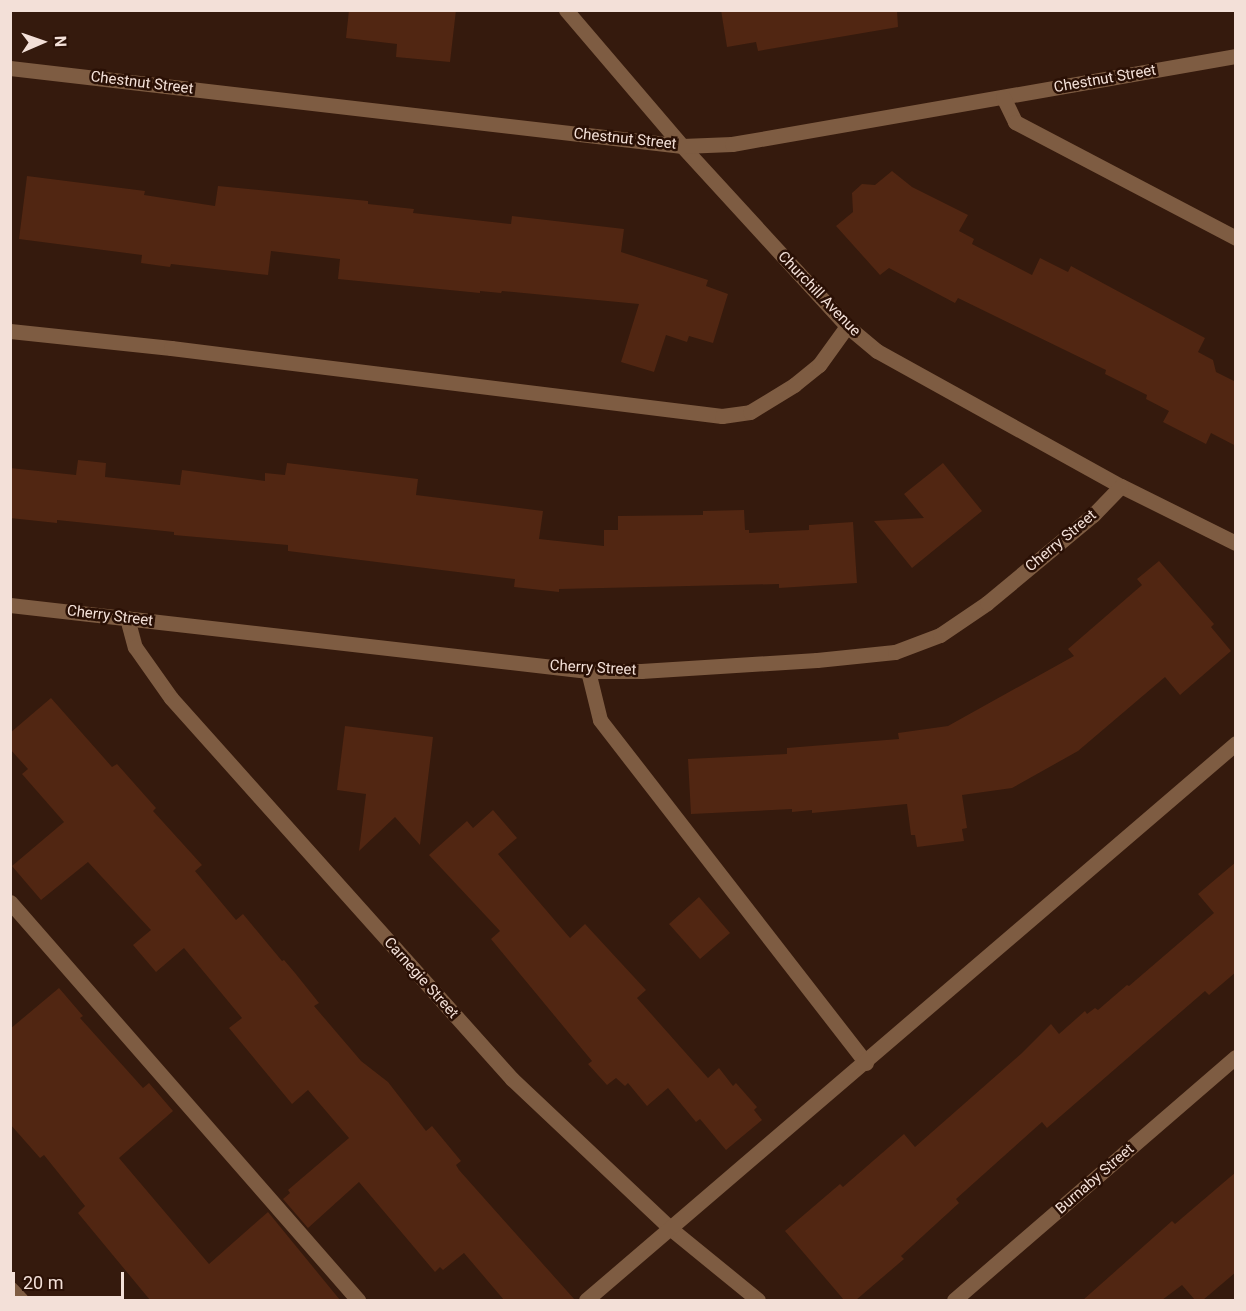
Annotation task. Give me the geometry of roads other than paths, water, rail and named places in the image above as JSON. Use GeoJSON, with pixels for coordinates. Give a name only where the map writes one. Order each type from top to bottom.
{"type":"FeatureCollection","features":[{"type":"Feature","properties":{"kind":"street","name":"Churchill Avenue"},"geometry":{"type":"LineString","coordinates":[[566,10],[682,146],[847,326],[877,351],[1121,486],[1236,543]]}},
{"type":"Feature","properties":{"kind":"street","name":"Chestnut Street"},"geometry":{"type":"LineString","coordinates":[[10,68],[682,146],[732,144],[1236,56]]}},
{"type":"Feature","properties":{"kind":"street"},"geometry":{"type":"LineString","coordinates":[[1003,97],[1015,122],[1236,238]]}},
{"type":"Feature","properties":{"kind":"street"},"geometry":{"type":"LineString","coordinates":[[10,332],[182,349],[722,416],[750,411],[794,384],[819,365],[847,326]]}},
{"type":"Feature","properties":{"kind":"street","name":"Cherry Street"},"geometry":{"type":"LineString","coordinates":[[10,605],[588,671],[640,671],[805,661],[895,652],[940,635],[987,603],[1093,515],[1121,486]]}},
{"type":"Feature","properties":{"kind":"street","name":"Carnegie Street"},"geometry":{"type":"LineString","coordinates":[[127,618],[135,647],[171,698],[512,1079],[671,1229],[758,1300]]}},
{"type":"Feature","properties":{"kind":"street"},"geometry":{"type":"LineString","coordinates":[[588,671],[600,720],[866,1063]]}},
{"type":"Feature","properties":{"kind":"street"},"geometry":{"type":"LineString","coordinates":[[586,1300],[866,1063],[1236,743]]}},
{"type":"Feature","properties":{"kind":"street"},"geometry":{"type":"LineString","coordinates":[[10,902],[358,1300]]}},
{"type":"Feature","properties":{"kind":"street","name":"Burnaby Street"},"geometry":{"type":"LineString","coordinates":[[954,1300],[1236,1057]]}},
{"type":"Feature","properties":{"kind":"street"},"geometry":{"type":"LineString","coordinates":[[10,1288],[21,1300]]}}]}
